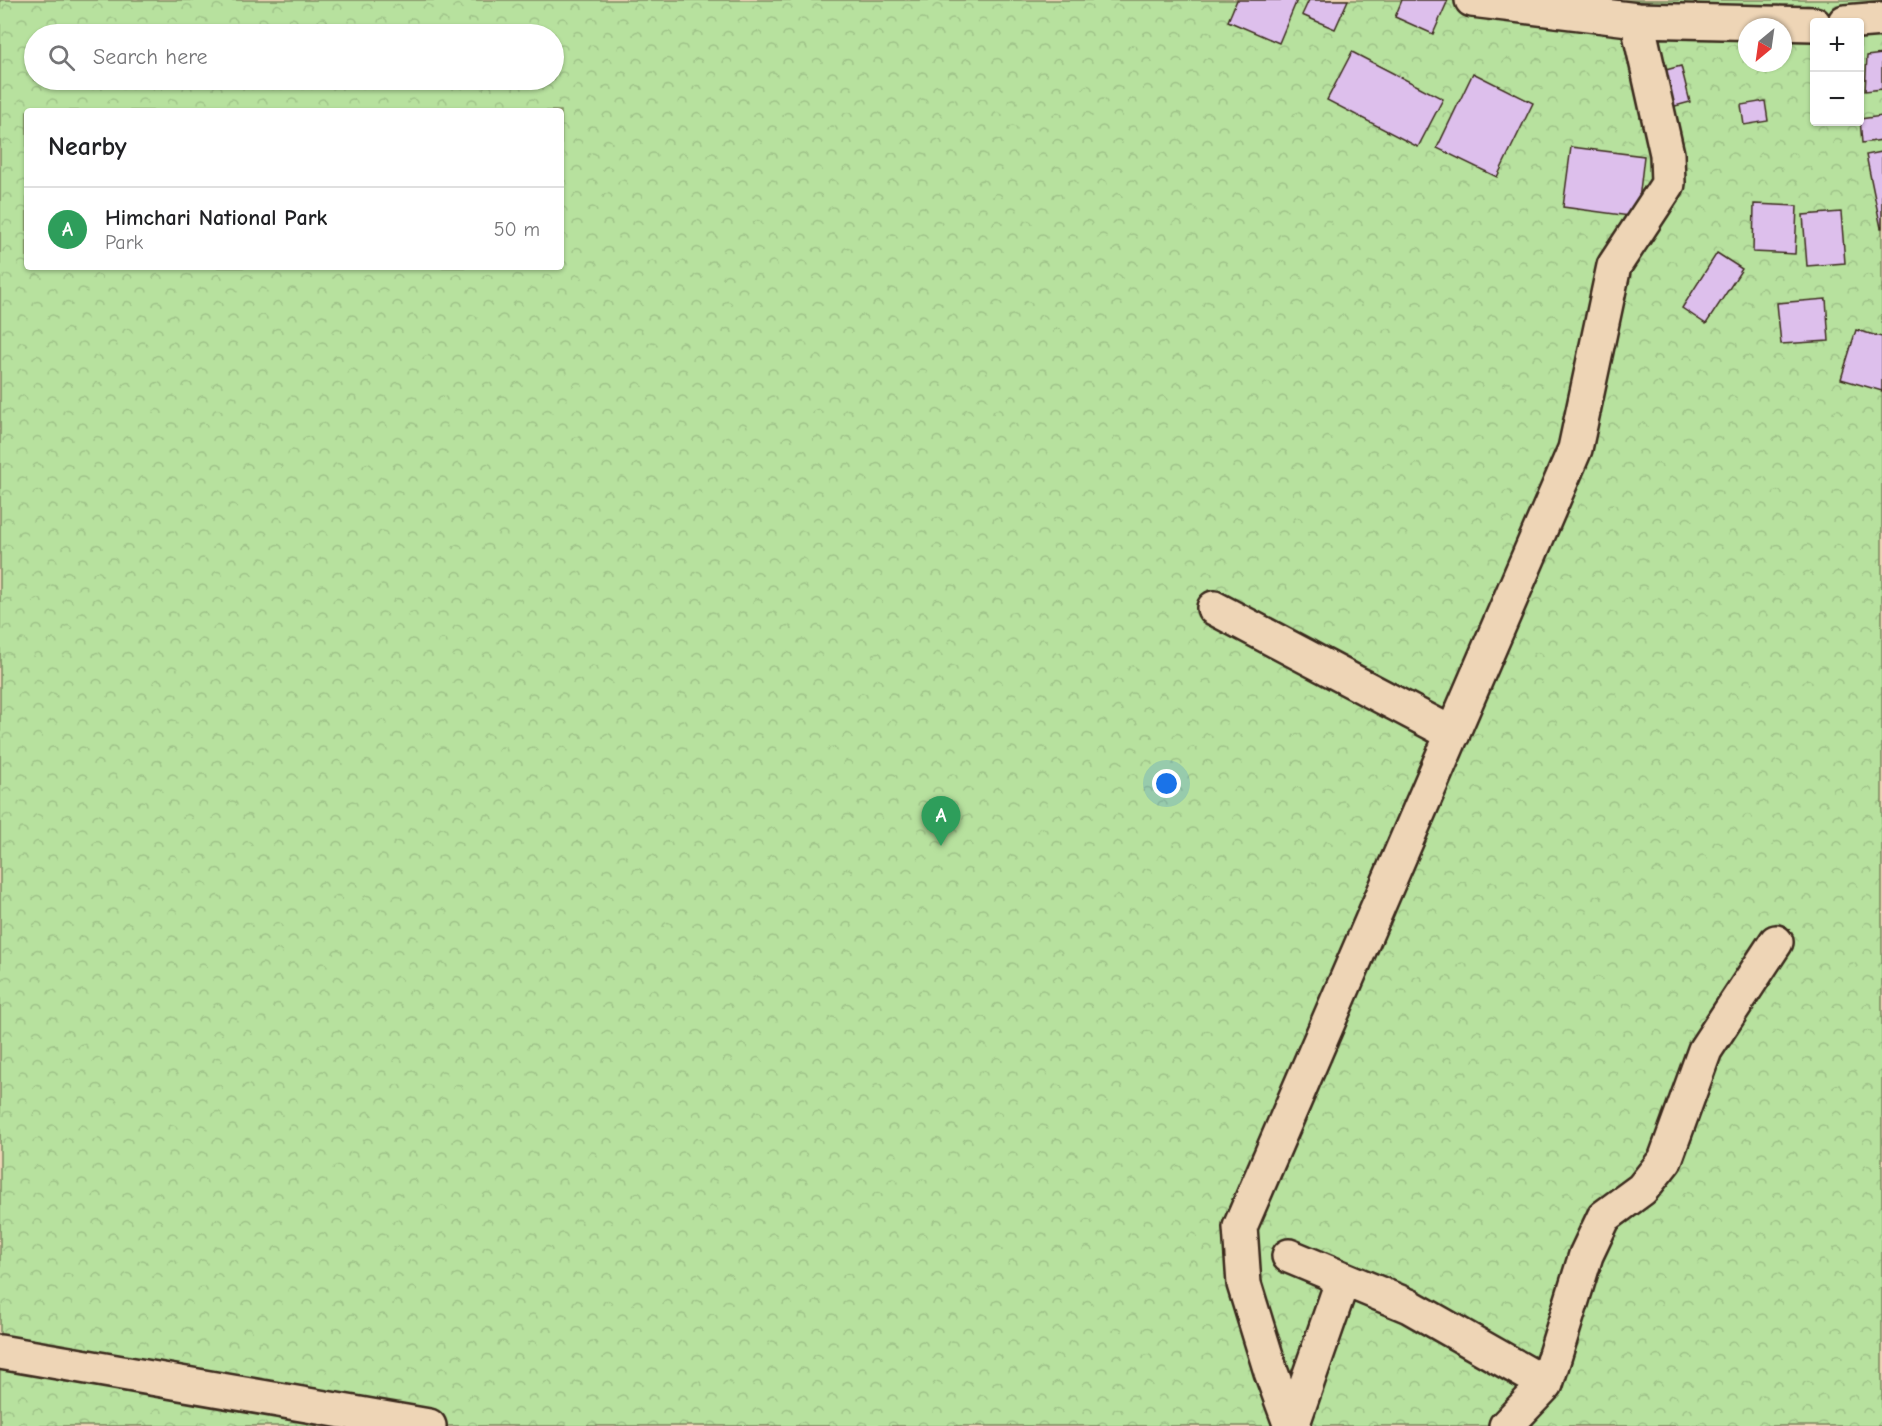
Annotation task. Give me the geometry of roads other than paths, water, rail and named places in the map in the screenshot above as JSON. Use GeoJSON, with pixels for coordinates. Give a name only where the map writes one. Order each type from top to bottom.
{"type":"FeatureCollection","features":[{"type":"Feature","properties":{"kind":"street"},"geometry":{"type":"LineString","coordinates":[[1472,0],[1637,20],[1810,24]]}},
{"type":"Feature","properties":{"kind":"street"},"geometry":{"type":"LineString","coordinates":[[1292,1426],[1271,1372],[1244,1284],[1240,1227],[1575,449],[1614,266],[1668,184],[1667,153],[1637,20]]}},
{"type":"Feature","properties":{"kind":"street"},"geometry":{"type":"LineString","coordinates":[[1864,21],[1882,20]]}},
{"type":"Feature","properties":{"kind":"street"},"geometry":{"type":"LineString","coordinates":[[1214,609],[1454,734]]}},
{"type":"Feature","properties":{"kind":"street"},"geometry":{"type":"LineString","coordinates":[[1506,1426],[1545,1384],[1586,1255],[1605,1217],[1642,1190],[1665,1160],[1705,1050],[1776,942]]}},
{"type":"Feature","properties":{"kind":"street"},"geometry":{"type":"LineString","coordinates":[[1289,1256],[1409,1306],[1545,1384]]}},
{"type":"Feature","properties":{"kind":"street"},"geometry":{"type":"LineString","coordinates":[[1292,1426],[1343,1279]]}},
{"type":"Feature","properties":{"kind":"street"},"geometry":{"type":"LineString","coordinates":[[0,1352],[429,1426]]}},
{"type":"Feature","properties":{"kind":"place","name":"Himchari National Park"},"geometry":{"type":"Point","coordinates":[941,846]}}]}
